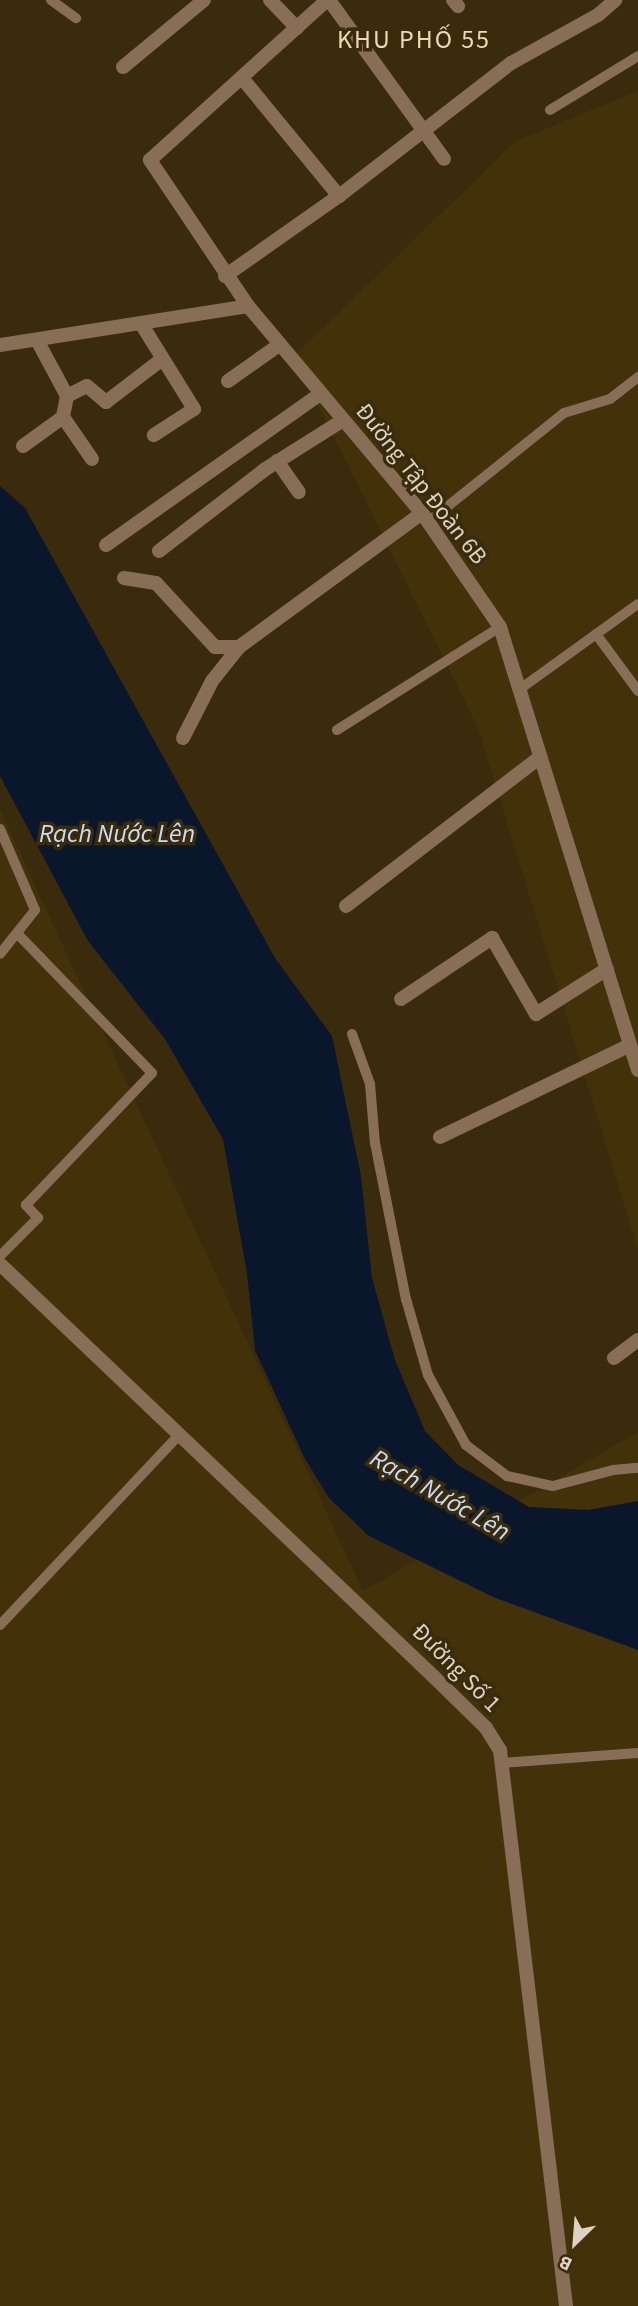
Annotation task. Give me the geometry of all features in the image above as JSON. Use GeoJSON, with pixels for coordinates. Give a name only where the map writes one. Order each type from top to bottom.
{"type":"FeatureCollection","features":[{"type":"Feature","properties":{"kind":"street"},"geometry":{"type":"LineString","coordinates":[[123,67],[204,0]]}},
{"type":"Feature","properties":{"kind":"street"},"geometry":{"type":"LineString","coordinates":[[270,0],[297,28]]}},
{"type":"Feature","properties":{"kind":"street"},"geometry":{"type":"LineString","coordinates":[[339,196],[242,78],[328,0],[425,128],[444,159]]}},
{"type":"Feature","properties":{"kind":"street"},"geometry":{"type":"LineString","coordinates":[[225,276],[339,196],[511,63],[598,15],[615,0]]}},
{"type":"Feature","properties":{"kind":"street","name":"Đường Tập Đoàn 6B"},"geometry":{"type":"LineString","coordinates":[[242,78],[150,160],[225,276],[279,345],[425,518],[500,626],[638,1070]]}},
{"type":"Feature","properties":{"kind":"street"},"geometry":{"type":"LineString","coordinates":[[0,345],[142,325],[248,306]]}},
{"type":"Feature","properties":{"kind":"street"},"geometry":{"type":"LineString","coordinates":[[142,325],[161,360],[194,409],[154,435]]}},
{"type":"Feature","properties":{"kind":"street"},"geometry":{"type":"LineString","coordinates":[[37,340],[66,396],[63,417],[92,459]]}},
{"type":"Feature","properties":{"kind":"street"},"geometry":{"type":"LineString","coordinates":[[228,382],[279,345]]}},
{"type":"Feature","properties":{"kind":"street"},"geometry":{"type":"LineString","coordinates":[[66,396],[87,386],[106,402],[161,360]]}},
{"type":"Feature","properties":{"kind":"street"},"geometry":{"type":"LineString","coordinates":[[106,545],[320,394]]}},
{"type":"Feature","properties":{"kind":"street"},"geometry":{"type":"LineString","coordinates":[[23,446],[63,417]]}},
{"type":"Feature","properties":{"kind":"street"},"geometry":{"type":"LineString","coordinates":[[159,551],[277,461],[342,420]]}},
{"type":"Feature","properties":{"kind":"street"},"geometry":{"type":"LineString","coordinates":[[277,461],[299,492]]}},
{"type":"Feature","properties":{"kind":"street"},"geometry":{"type":"LineString","coordinates":[[183,738],[212,681],[239,647],[425,518]]}},
{"type":"Feature","properties":{"kind":"street"},"geometry":{"type":"LineString","coordinates":[[124,578],[156,583],[215,648],[239,647]]}},
{"type":"Feature","properties":{"kind":"street"},"geometry":{"type":"LineString","coordinates":[[346,906],[540,757]]}},
{"type":"Feature","properties":{"kind":"street"},"geometry":{"type":"LineString","coordinates":[[401,999],[492,938],[536,1014],[607,969]]}},
{"type":"Feature","properties":{"kind":"street"},"geometry":{"type":"LineString","coordinates":[[440,1137],[630,1045]]}},
{"type":"Feature","properties":{"kind":"street","name":"Đường Số 1"},"geometry":{"type":"LineString","coordinates":[[0,1264],[486,1728],[502,1763],[566,2306]]}},
{"type":"Feature","properties":{"kind":"street"},"geometry":{"type":"LineString","coordinates":[[614,1358],[638,1340]]}},
{"type":"Feature","properties":{"kind":"lane"},"geometry":{"type":"LineString","coordinates":[[51,0],[76,18]]}},
{"type":"Feature","properties":{"kind":"lane"},"geometry":{"type":"LineString","coordinates":[[550,110],[638,56]]}},
{"type":"Feature","properties":{"kind":"lane"},"geometry":{"type":"LineString","coordinates":[[425,518],[564,413],[610,399],[638,377]]}},
{"type":"Feature","properties":{"kind":"lane"},"geometry":{"type":"LineString","coordinates":[[520,689],[638,604]]}},
{"type":"Feature","properties":{"kind":"lane"},"geometry":{"type":"LineString","coordinates":[[337,730],[500,626]]}},
{"type":"Feature","properties":{"kind":"lane"},"geometry":{"type":"LineString","coordinates":[[596,635],[638,691]]}},
{"type":"Feature","properties":{"kind":"lane"},"geometry":{"type":"LineString","coordinates":[[0,829],[36,910],[0,954]]}},
{"type":"Feature","properties":{"kind":"lane"},"geometry":{"type":"LineString","coordinates":[[0,1256],[38,1218],[26,1205],[152,1073],[17,933]]}},
{"type":"Feature","properties":{"kind":"lane"},"geometry":{"type":"LineString","coordinates":[[352,1034],[370,1084],[375,1143],[406,1299],[428,1375],[466,1445],[507,1476],[553,1486],[614,1470],[638,1468]]}},
{"type":"Feature","properties":{"kind":"lane"},"geometry":{"type":"LineString","coordinates":[[0,1625],[179,1434]]}},
{"type":"Feature","properties":{"kind":"lane"},"geometry":{"type":"LineString","coordinates":[[502,1763],[638,1753]]}},
{"type":"Feature","properties":{"kind":"shaded area"},"geometry":{"type":"Polygon","coordinates":[[[638,91],[638,1250],[478,728],[294,356],[516,141],[638,91]]]}},
{"type":"Feature","properties":{"kind":"shaded area"},"geometry":{"type":"Polygon","coordinates":[[[0,810],[363,1591],[638,1432],[638,2306],[0,2306],[0,810]]]}},
{"type":"Feature","properties":{"kind":"water","name":"Rạch Nước Lên"},"geometry":{"type":"Polygon","coordinates":[[[0,486],[25,508],[275,958],[332,1036],[361,1176],[372,1278],[395,1360],[425,1431],[458,1465],[529,1507],[588,1510],[638,1501],[638,1650],[493,1597],[369,1536],[329,1498],[304,1457],[255,1350],[247,1273],[223,1139],[165,1039],[88,941],[0,776],[0,486]]]}},
{"type":"Feature","properties":{"kind":"district","name":"KHU PHỐ 55"},"geometry":{"type":"Point","coordinates":[414,40]}}]}
